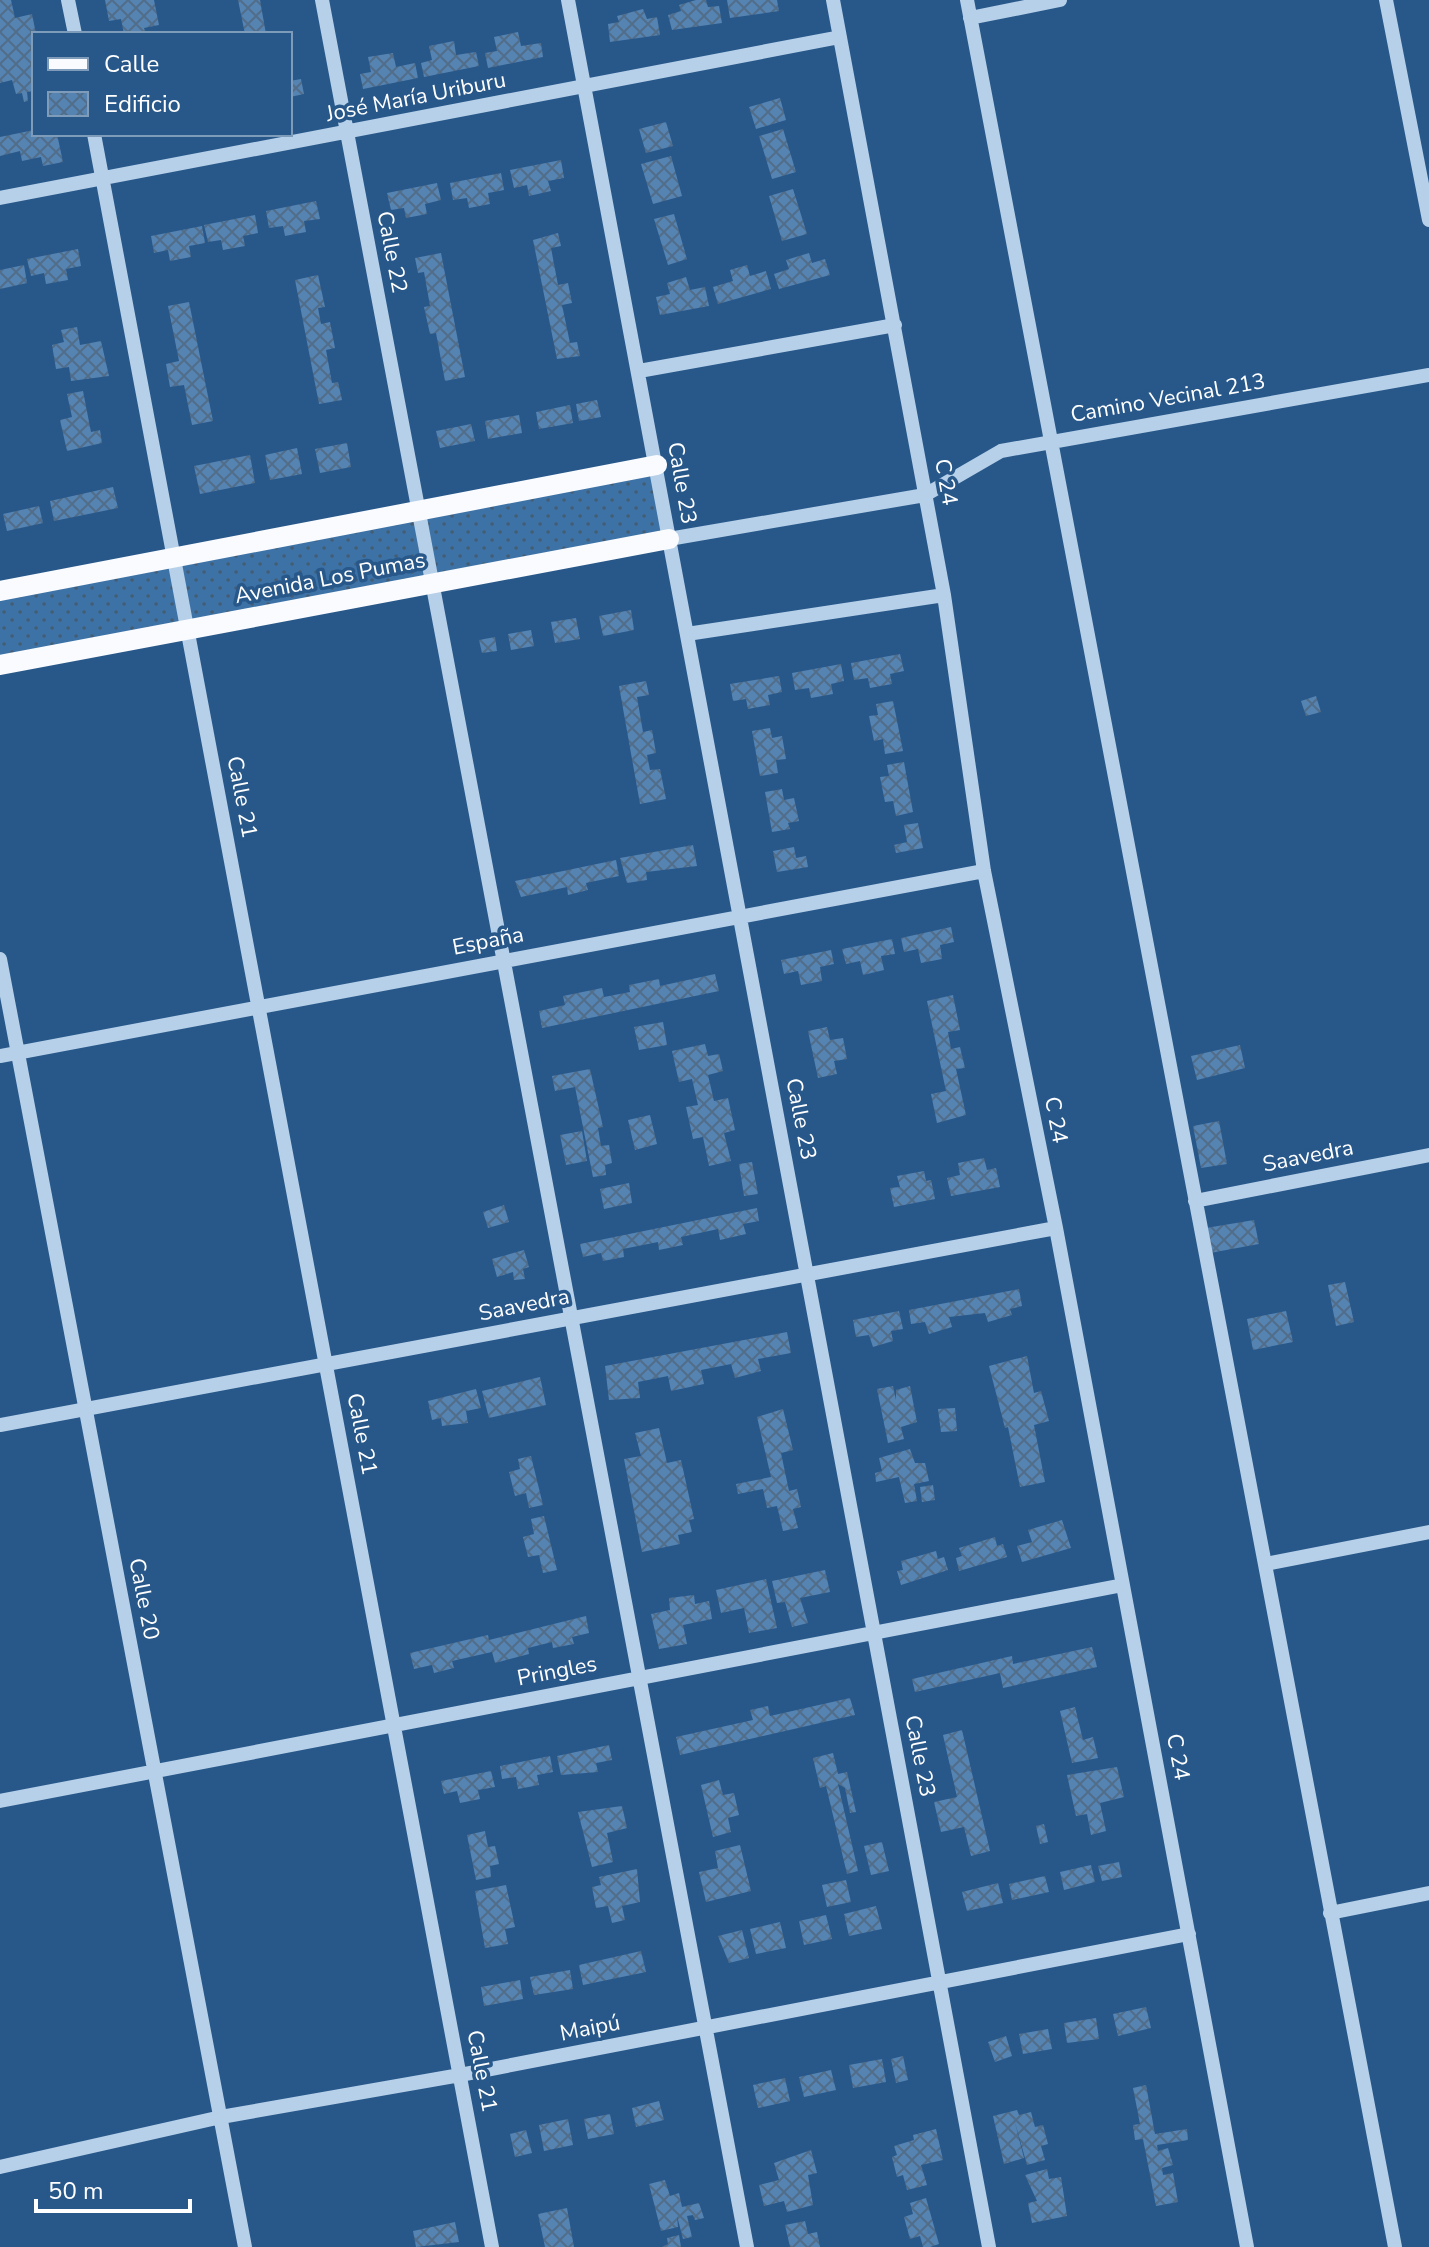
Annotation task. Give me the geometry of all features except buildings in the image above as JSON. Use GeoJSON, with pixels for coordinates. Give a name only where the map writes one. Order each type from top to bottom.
{"type":"FeatureCollection","features":[{"type":"Feature","properties":{"kind":"main road"},"geometry":{"type":"LineString","coordinates":[[0,591],[657,465]]}},
{"type":"Feature","properties":{"kind":"main road","name":"Avenida Los Pumas"},"geometry":{"type":"LineString","coordinates":[[0,665],[669,539]]}},
{"type":"Feature","properties":{"kind":"street"},"geometry":{"type":"LineString","coordinates":[[68,0],[75,32]]}},
{"type":"Feature","properties":{"kind":"street","name":"Calle 22"},"geometry":{"type":"LineString","coordinates":[[322,0],[747,2247]]}},
{"type":"Feature","properties":{"kind":"street","name":"Calle 23"},"geometry":{"type":"LineString","coordinates":[[568,0],[989,2247]]}},
{"type":"Feature","properties":{"kind":"street","name":"C 24"},"geometry":{"type":"LineString","coordinates":[[833,0],[944,595],[984,871],[1056,1228],[1247,2247]]}},
{"type":"Feature","properties":{"kind":"street"},"geometry":{"type":"LineString","coordinates":[[967,0],[1048,441],[1395,2247]]}},
{"type":"Feature","properties":{"kind":"street"},"geometry":{"type":"LineString","coordinates":[[970,18],[1060,0]]}},
{"type":"Feature","properties":{"kind":"street"},"geometry":{"type":"LineString","coordinates":[[1386,0],[1429,220]]}},
{"type":"Feature","properties":{"kind":"street","name":"José María Uriburu"},"geometry":{"type":"LineString","coordinates":[[0,198],[840,37]]}},
{"type":"Feature","properties":{"kind":"street"},"geometry":{"type":"LineString","coordinates":[[94,136],[174,559]]}},
{"type":"Feature","properties":{"kind":"street"},"geometry":{"type":"LineString","coordinates":[[639,371],[895,325]]}},
{"type":"Feature","properties":{"kind":"street","name":"Camino Vecinal 213"},"geometry":{"type":"LineString","coordinates":[[925,495],[1001,451],[1429,375]]}},
{"type":"Feature","properties":{"kind":"street"},"geometry":{"type":"LineString","coordinates":[[669,539],[925,495]]}},
{"type":"Feature","properties":{"kind":"street","name":"Calle 21"},"geometry":{"type":"LineString","coordinates":[[174,559],[492,2247]]}},
{"type":"Feature","properties":{"kind":"street"},"geometry":{"type":"LineString","coordinates":[[687,634],[944,595]]}},
{"type":"Feature","properties":{"kind":"street","name":"España"},"geometry":{"type":"LineString","coordinates":[[0,1056],[984,871]]}},
{"type":"Feature","properties":{"kind":"street","name":"Calle 20"},"geometry":{"type":"LineString","coordinates":[[0,959],[245,2247]]}},
{"type":"Feature","properties":{"kind":"street","name":"Saavedra"},"geometry":{"type":"LineString","coordinates":[[1195,1201],[1429,1155]]}},
{"type":"Feature","properties":{"kind":"street","name":"Saavedra"},"geometry":{"type":"LineString","coordinates":[[0,1425],[1056,1228]]}},
{"type":"Feature","properties":{"kind":"street"},"geometry":{"type":"LineString","coordinates":[[1266,1564],[1429,1532]]}},
{"type":"Feature","properties":{"kind":"street","name":"Pringles"},"geometry":{"type":"LineString","coordinates":[[0,1801],[1123,1585]]}},
{"type":"Feature","properties":{"kind":"street"},"geometry":{"type":"LineString","coordinates":[[1330,1913],[1429,1893]]}},
{"type":"Feature","properties":{"kind":"street","name":"Maipú"},"geometry":{"type":"LineString","coordinates":[[0,2167],[221,2117],[460,2075],[1189,1934]]}},
{"type":"Feature","properties":{"kind":"shaded area"},"geometry":{"type":"Polygon","coordinates":[[[656,466],[669,539],[0,664],[0,591],[656,466]]]}}]}
